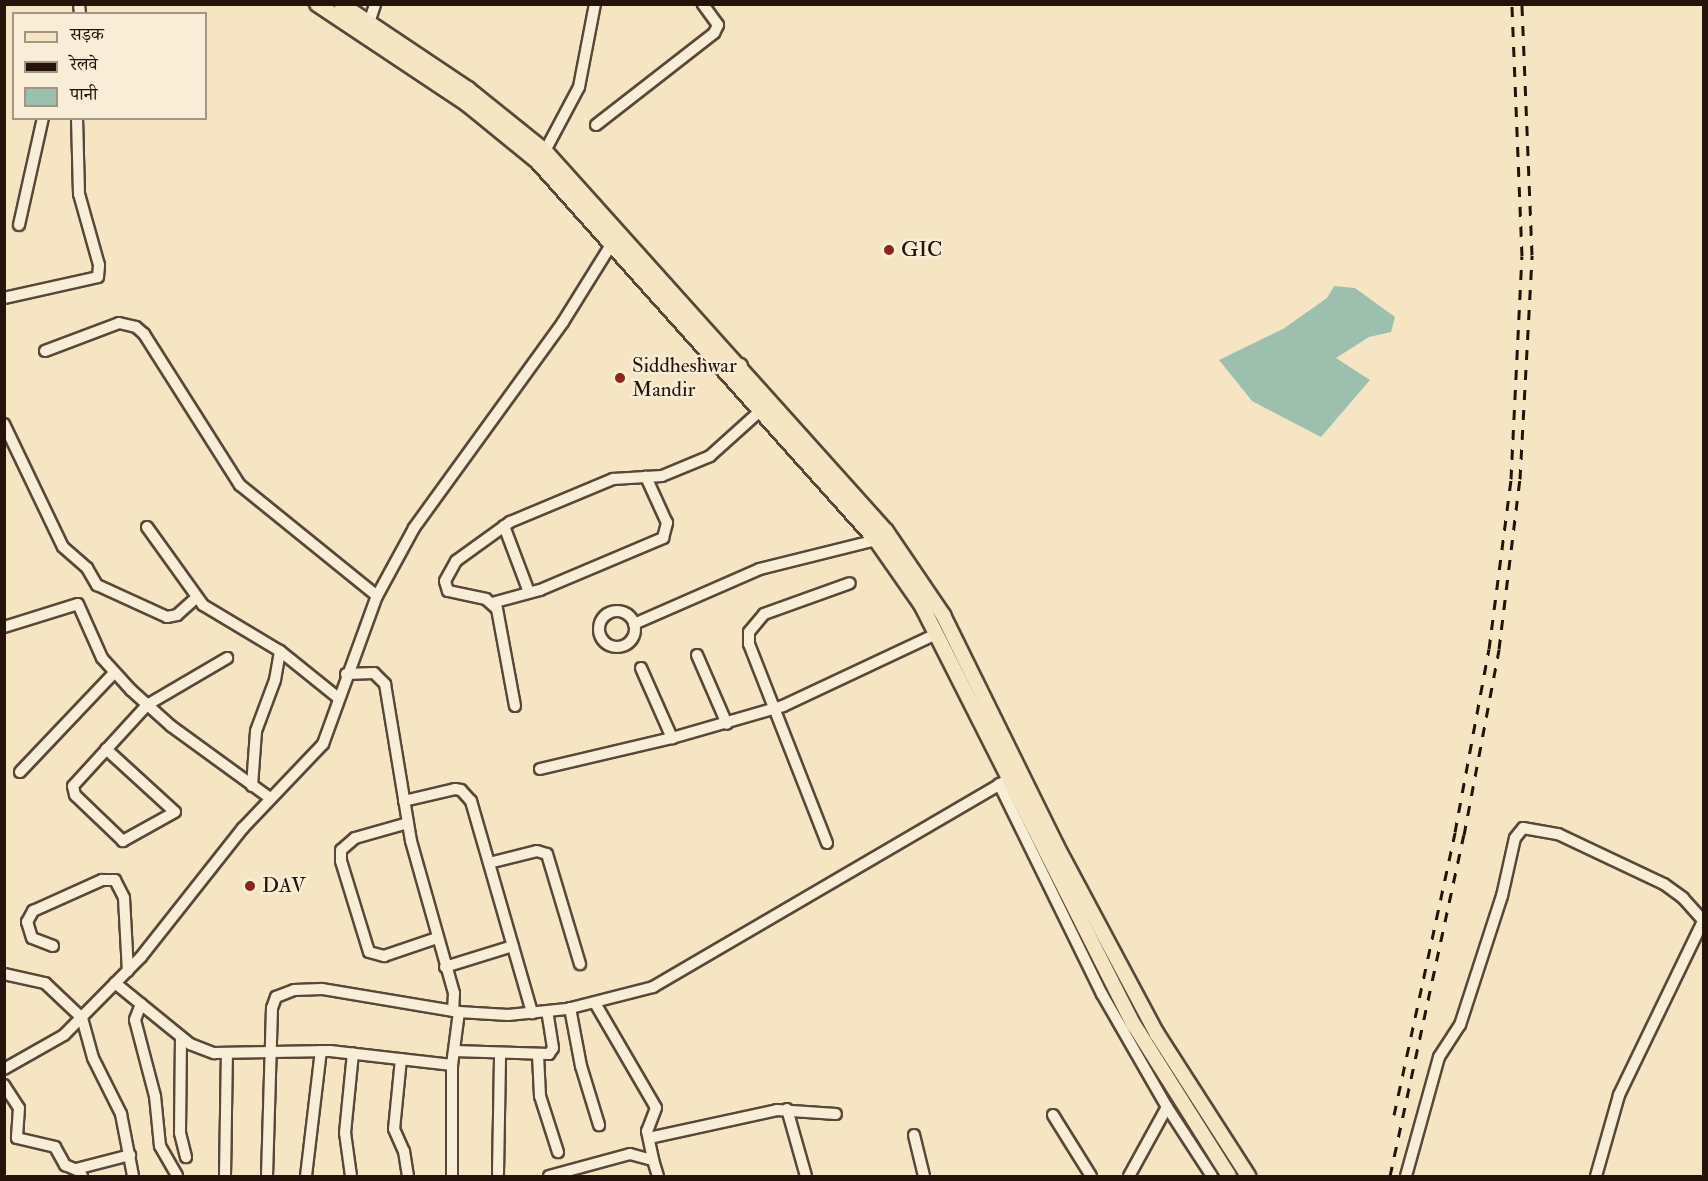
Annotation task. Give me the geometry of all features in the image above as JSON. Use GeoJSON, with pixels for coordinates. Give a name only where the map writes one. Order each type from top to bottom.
{"type":"FeatureCollection","features":[{"type":"Feature","properties":{"kind":"main road"},"geometry":{"type":"LineString","coordinates":[[317,4],[467,104],[516,142],[611,245],[831,467],[908,559],[948,625],[1034,798],[1157,1034],[1248,1176]]}},
{"type":"Feature","properties":{"kind":"main road"},"geometry":{"type":"LineString","coordinates":[[341,4],[468,89],[545,151],[735,370],[761,410],[876,540],[910,586],[936,634],[1004,781],[1021,804],[1134,1025],[1229,1176]]}},
{"type":"Feature","properties":{"kind":"street"},"geometry":{"type":"LineString","coordinates":[[369,23],[375,4]]}},
{"type":"Feature","properties":{"kind":"street"},"geometry":{"type":"LineString","coordinates":[[545,151],[579,87],[595,4]]}},
{"type":"Feature","properties":{"kind":"street"},"geometry":{"type":"LineString","coordinates":[[596,125],[714,33],[718,26],[703,4]]}},
{"type":"Feature","properties":{"kind":"street"},"geometry":{"type":"LineString","coordinates":[[18,225],[43,120]]}},
{"type":"Feature","properties":{"kind":"street"},"geometry":{"type":"LineString","coordinates":[[4,298],[98,277],[99,265],[80,201],[77,120]]}},
{"type":"Feature","properties":{"kind":"street"},"geometry":{"type":"LineString","coordinates":[[4,1069],[64,1035],[128,971],[270,798],[322,744],[337,697],[377,596],[414,528],[563,322],[611,245]]}},
{"type":"Feature","properties":{"kind":"street"},"geometry":{"type":"LineString","coordinates":[[45,351],[119,323],[136,327],[144,334],[240,485],[377,596]]}},
{"type":"Feature","properties":{"kind":"street"},"geometry":{"type":"LineString","coordinates":[[646,477],[667,523],[663,538],[530,592],[492,603],[453,594],[445,581],[468,550],[504,526],[613,478],[662,476],[710,456],[761,410]]}},
{"type":"Feature","properties":{"kind":"street"},"geometry":{"type":"LineString","coordinates":[[4,424],[63,547],[87,568],[97,585],[167,617],[177,615],[196,598]]}},
{"type":"Feature","properties":{"kind":"street"},"geometry":{"type":"LineString","coordinates":[[504,526],[530,592]]}},
{"type":"Feature","properties":{"kind":"street"},"geometry":{"type":"LineString","coordinates":[[147,527],[196,598],[280,651],[337,697]]}},
{"type":"Feature","properties":{"kind":"street"},"geometry":{"type":"LineString","coordinates":[[634,624],[760,569],[876,540]]}},
{"type":"Feature","properties":{"kind":"street"},"geometry":{"type":"LineString","coordinates":[[827,843],[749,644],[751,626],[764,614],[850,583]]}},
{"type":"Feature","properties":{"kind":"street"},"geometry":{"type":"LineString","coordinates":[[492,603],[500,616],[515,706]]}},
{"type":"Feature","properties":{"kind":"street"},"geometry":{"type":"LineString","coordinates":[[4,627],[78,604],[102,658],[114,673],[147,705],[270,798]]}},
{"type":"Feature","properties":{"kind":"street"},"geometry":{"type":"LineString","coordinates":[[540,769],[727,724],[774,709],[936,634]]}},
{"type":"Feature","properties":{"kind":"street"},"geometry":{"type":"LineString","coordinates":[[252,786],[256,731],[276,680],[280,651]]}},
{"type":"Feature","properties":{"kind":"street"},"geometry":{"type":"LineString","coordinates":[[697,655],[727,724]]}},
{"type":"Feature","properties":{"kind":"street"},"geometry":{"type":"LineString","coordinates":[[106,749],[175,812],[123,841],[72,790],[106,749],[147,705],[227,657]]}},
{"type":"Feature","properties":{"kind":"street"},"geometry":{"type":"LineString","coordinates":[[641,668],[672,738]]}},
{"type":"Feature","properties":{"kind":"street"},"geometry":{"type":"LineString","coordinates":[[20,772],[114,673]]}},
{"type":"Feature","properties":{"kind":"street"},"geometry":{"type":"LineString","coordinates":[[346,674],[374,673],[383,678],[408,823],[437,938],[455,997],[452,1065],[452,1176]]}},
{"type":"Feature","properties":{"kind":"street"},"geometry":{"type":"LineString","coordinates":[[267,1176],[272,1002],[281,994],[294,990],[338,991],[456,1011],[532,1013],[595,1003],[653,987],[1022,771]]}},
{"type":"Feature","properties":{"kind":"street"},"geometry":{"type":"LineString","coordinates":[[1004,781],[1097,984],[1167,1107],[1212,1176]]}},
{"type":"Feature","properties":{"kind":"street"},"geometry":{"type":"LineString","coordinates":[[404,801],[455,789],[466,794],[489,864],[532,1013]]}},
{"type":"Feature","properties":{"kind":"street"},"geometry":{"type":"LineString","coordinates":[[408,823],[355,838],[341,850],[341,861],[369,952],[384,956],[437,938]]}},
{"type":"Feature","properties":{"kind":"street"},"geometry":{"type":"LineString","coordinates":[[1406,1176],[1439,1057],[1460,1025],[1475,982],[1515,838],[1523,828],[1558,834],[1664,884],[1703,921],[1628,1074],[1596,1176]]}},
{"type":"Feature","properties":{"kind":"street"},"geometry":{"type":"LineString","coordinates":[[489,864],[537,852],[548,854],[580,964]]}},
{"type":"Feature","properties":{"kind":"street"},"geometry":{"type":"LineString","coordinates":[[53,946],[32,938],[27,922],[33,911],[102,880],[115,880],[124,898],[128,971]]}},
{"type":"Feature","properties":{"kind":"street"},"geometry":{"type":"LineString","coordinates":[[445,967],[513,946]]}},
{"type":"Feature","properties":{"kind":"street"},"geometry":{"type":"LineString","coordinates":[[4,974],[45,983],[82,1018],[93,1058],[121,1114],[133,1176]]}},
{"type":"Feature","properties":{"kind":"street"},"geometry":{"type":"LineString","coordinates":[[115,983],[182,1037],[214,1053],[321,1051],[452,1065]]}},
{"type":"Feature","properties":{"kind":"street"},"geometry":{"type":"LineString","coordinates":[[595,1003],[656,1108],[648,1125],[653,1160],[658,1176]]}},
{"type":"Feature","properties":{"kind":"street"},"geometry":{"type":"LineString","coordinates":[[141,1004],[135,1020],[155,1096],[160,1146],[177,1176]]}},
{"type":"Feature","properties":{"kind":"street"},"geometry":{"type":"LineString","coordinates":[[570,1008],[581,1066],[599,1125]]}},
{"type":"Feature","properties":{"kind":"street"},"geometry":{"type":"LineString","coordinates":[[454,1051],[538,1055],[552,1051],[547,1011]]}},
{"type":"Feature","properties":{"kind":"street"},"geometry":{"type":"LineString","coordinates":[[182,1037],[180,1133],[186,1157]]}},
{"type":"Feature","properties":{"kind":"street"},"geometry":{"type":"LineString","coordinates":[[306,1176],[321,1051]]}},
{"type":"Feature","properties":{"kind":"street"},"geometry":{"type":"LineString","coordinates":[[225,1176],[227,1053]]}},
{"type":"Feature","properties":{"kind":"street"},"geometry":{"type":"LineString","coordinates":[[351,1176],[345,1133],[353,1053]]}},
{"type":"Feature","properties":{"kind":"street"},"geometry":{"type":"LineString","coordinates":[[498,1173],[500,1053]]}},
{"type":"Feature","properties":{"kind":"street"},"geometry":{"type":"LineString","coordinates":[[538,1055],[540,1096],[558,1152]]}},
{"type":"Feature","properties":{"kind":"street"},"geometry":{"type":"LineString","coordinates":[[401,1059],[394,1129],[404,1151],[408,1176]]}},
{"type":"Feature","properties":{"kind":"street"},"geometry":{"type":"LineString","coordinates":[[4,1085],[19,1108],[17,1138],[55,1147],[65,1165],[79,1173],[130,1155]]}},
{"type":"Feature","properties":{"kind":"street"},"geometry":{"type":"LineString","coordinates":[[1129,1176],[1167,1107]]}},
{"type":"Feature","properties":{"kind":"street"},"geometry":{"type":"LineString","coordinates":[[649,1138],[787,1109],[837,1114]]}},
{"type":"Feature","properties":{"kind":"street"},"geometry":{"type":"LineString","coordinates":[[787,1109],[806,1176]]}},
{"type":"Feature","properties":{"kind":"street"},"geometry":{"type":"LineString","coordinates":[[1053,1115],[1091,1176]]}},
{"type":"Feature","properties":{"kind":"street"},"geometry":{"type":"LineString","coordinates":[[914,1135],[924,1176]]}},
{"type":"Feature","properties":{"kind":"street"},"geometry":{"type":"LineString","coordinates":[[549,1176],[630,1154],[653,1160]]}},
{"type":"Feature","properties":{"kind":"water"},"geometry":{"type":"Polygon","coordinates":[[[1334,286],[1355,288],[1395,317],[1391,332],[1369,337],[1336,358],[1370,380],[1321,437],[1252,401],[1219,360],[1283,329],[1327,298],[1334,286]]]}},
{"type":"Feature","properties":{"kind":"railway"},"geometry":{"type":"LineString","coordinates":[[1394,1115],[1455,832],[1489,649],[1511,479],[1522,256],[1512,4]]}},
{"type":"Feature","properties":{"kind":"railway"},"geometry":{"type":"LineString","coordinates":[[1390,1176],[1464,835],[1499,649],[1520,479],[1532,255],[1522,4]]}},
{"type":"Feature","properties":{"kind":"place","name":"GIC"},"geometry":{"type":"Point","coordinates":[889,250]}},
{"type":"Feature","properties":{"kind":"place","name":"Siddheshwar Mandir"},"geometry":{"type":"Point","coordinates":[620,378]}},
{"type":"Feature","properties":{"kind":"place","name":"DAV"},"geometry":{"type":"Point","coordinates":[250,886]}}]}
